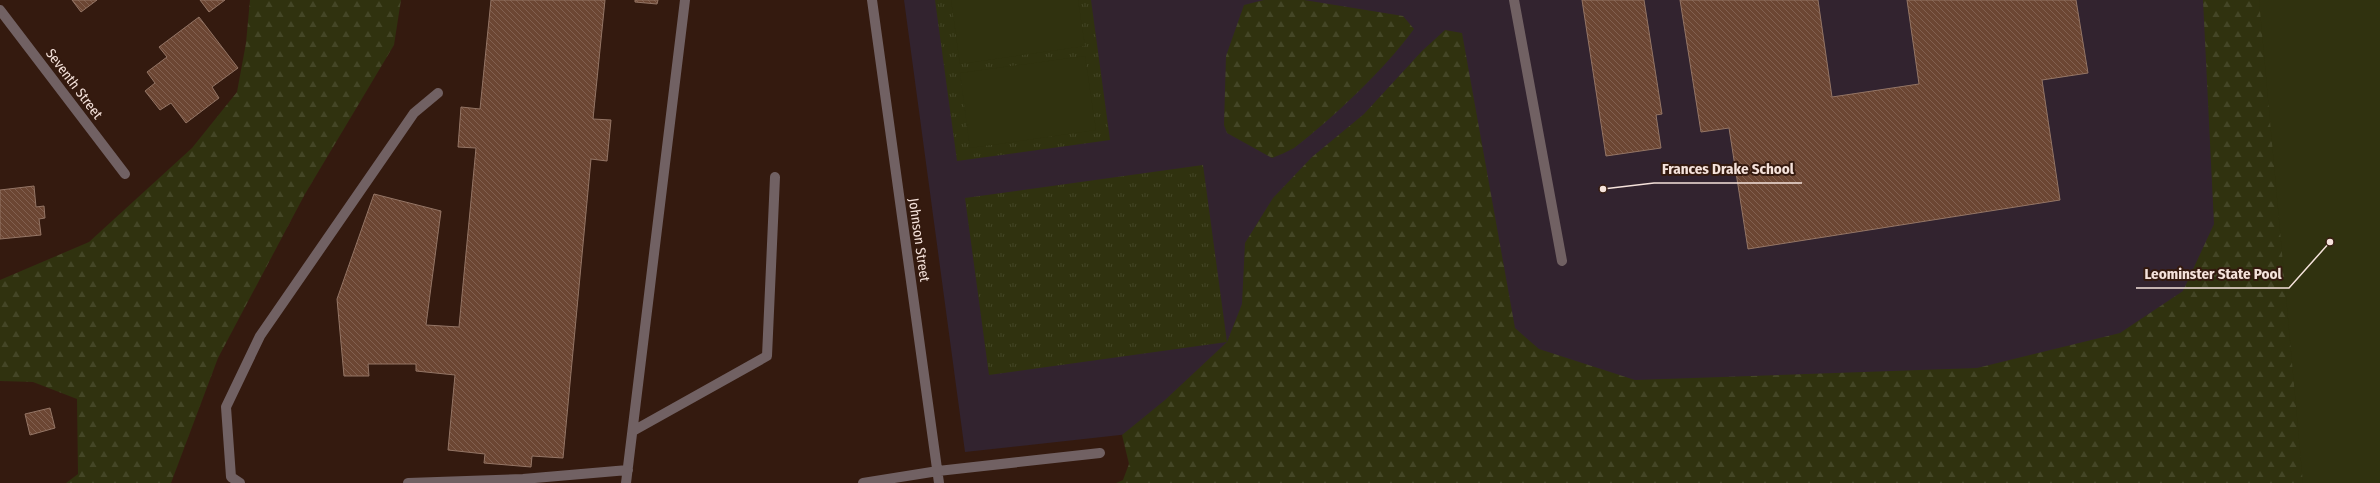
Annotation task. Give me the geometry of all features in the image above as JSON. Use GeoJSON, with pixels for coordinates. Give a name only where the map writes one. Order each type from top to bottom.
{"type":"FeatureCollection","features":[{"type":"Feature","properties":{"kind":"street"},"geometry":{"type":"LineString","coordinates":[[626,483],[685,0]]}},
{"type":"Feature","properties":{"kind":"street","name":"Johnson Street"},"geometry":{"type":"LineString","coordinates":[[872,0],[939,483]]}},
{"type":"Feature","properties":{"kind":"street"},"geometry":{"type":"LineString","coordinates":[[1514,0],[1562,261]]}},
{"type":"Feature","properties":{"kind":"street","name":"Seventh Street"},"geometry":{"type":"LineString","coordinates":[[0,10],[125,174]]}},
{"type":"Feature","properties":{"kind":"street"},"geometry":{"type":"LineString","coordinates":[[240,483],[230,477],[226,407],[260,336],[414,113],[438,93]]}},
{"type":"Feature","properties":{"kind":"street"},"geometry":{"type":"LineString","coordinates":[[632,431],[767,356],[775,177]]}},
{"type":"Feature","properties":{"kind":"street"},"geometry":{"type":"LineString","coordinates":[[863,483],[938,471],[1100,453]]}},
{"type":"Feature","properties":{"kind":"street"},"geometry":{"type":"LineString","coordinates":[[408,483],[523,479],[628,470]]}},
{"type":"Feature","properties":{"kind":"shaded area"},"geometry":{"type":"Polygon","coordinates":[[[904,0],[2259,0],[2303,483],[1626,483],[1629,379],[965,452],[904,0]]]}},
{"type":"Feature","properties":{"kind":"green space"},"geometry":{"type":"Polygon","coordinates":[[[250,0],[401,0],[394,45],[305,194],[218,358],[171,483],[66,483],[78,474],[77,399],[33,382],[0,381],[0,280],[89,242],[192,148],[237,92],[246,43],[250,0]]]}},
{"type":"Feature","properties":{"kind":"green space"},"geometry":{"type":"Polygon","coordinates":[[[935,0],[1091,0],[1110,140],[957,161],[935,0]]]}},
{"type":"Feature","properties":{"kind":"green space"},"geometry":{"type":"Polygon","coordinates":[[[951,0],[1078,0],[1085,46],[960,64],[951,0]]]}},
{"type":"Feature","properties":{"kind":"green space"},"geometry":{"type":"Polygon","coordinates":[[[1264,0],[1304,0],[1403,16],[1414,29],[1374,76],[1341,108],[1294,148],[1272,158],[1227,133],[1224,125],[1226,56],[1244,5],[1264,0]]]}},
{"type":"Feature","properties":{"kind":"green space"},"geometry":{"type":"Polygon","coordinates":[[[2203,0],[2380,0],[2380,483],[1116,483],[1123,480],[1129,464],[1122,435],[1165,400],[1227,342],[1242,304],[1245,243],[1273,198],[1312,157],[1364,114],[1422,51],[1445,30],[1462,33],[1515,328],[1539,349],[1635,380],[1977,368],[2120,333],[2183,291],[2214,224],[2203,0]]]}},
{"type":"Feature","properties":{"kind":"green space"},"geometry":{"type":"Polygon","coordinates":[[[2259,0],[2380,0],[2380,483],[2303,483],[2259,0]]]}},
{"type":"Feature","properties":{"kind":"green space"},"geometry":{"type":"Polygon","coordinates":[[[1085,56],[1096,130],[970,148],[960,73],[1085,56]]]}},
{"type":"Feature","properties":{"kind":"green space"},"geometry":{"type":"Polygon","coordinates":[[[1203,165],[1227,342],[989,375],[965,198],[1203,165]]]}},
{"type":"Feature","properties":{"kind":"building"},"geometry":{"type":"Polygon","coordinates":[[[72,0],[97,0],[81,12],[72,0]]]}},
{"type":"Feature","properties":{"kind":"building"},"geometry":{"type":"Polygon","coordinates":[[[200,0],[225,0],[209,12],[200,0]]]}},
{"type":"Feature","properties":{"kind":"building"},"geometry":{"type":"Polygon","coordinates":[[[491,0],[605,0],[593,119],[611,120],[607,161],[591,159],[563,458],[532,456],[531,467],[484,463],[485,454],[448,450],[455,375],[416,371],[416,364],[368,364],[369,376],[344,376],[337,299],[374,194],[441,211],[426,325],[459,327],[476,148],[458,147],[461,107],[480,109],[491,0]]]}},
{"type":"Feature","properties":{"kind":"building"},"geometry":{"type":"Polygon","coordinates":[[[635,0],[658,0],[657,4],[635,2],[635,0]]]}},
{"type":"Feature","properties":{"kind":"building"},"geometry":{"type":"Polygon","coordinates":[[[1582,0],[1644,0],[1662,114],[1656,115],[1661,148],[1606,156],[1582,0]]]}},
{"type":"Feature","properties":{"kind":"building"},"geometry":{"type":"Polygon","coordinates":[[[1680,0],[1818,0],[1832,97],[1919,84],[1907,0],[2076,0],[2088,73],[2042,80],[2060,200],[1748,249],[1729,128],[1701,132],[1680,0]]]}},
{"type":"Feature","properties":{"kind":"building"},"geometry":{"type":"Polygon","coordinates":[[[199,17],[238,68],[212,87],[219,98],[186,123],[171,103],[160,110],[145,91],[155,83],[147,72],[167,57],[159,47],[199,17]]]}},
{"type":"Feature","properties":{"kind":"building"},"geometry":{"type":"Polygon","coordinates":[[[34,186],[36,207],[44,206],[45,218],[39,219],[41,235],[0,239],[0,190],[34,186]]]}},
{"type":"Feature","properties":{"kind":"building"},"geometry":{"type":"Polygon","coordinates":[[[50,408],[55,428],[30,435],[25,414],[50,408]]]}},
{"type":"Feature","properties":{"kind":"place","name":"Frances Drake School"},"geometry":{"type":"Point","coordinates":[1603,189]}},
{"type":"Feature","properties":{"kind":"place","name":"Leominster State Pool"},"geometry":{"type":"Point","coordinates":[2330,242]}}]}
